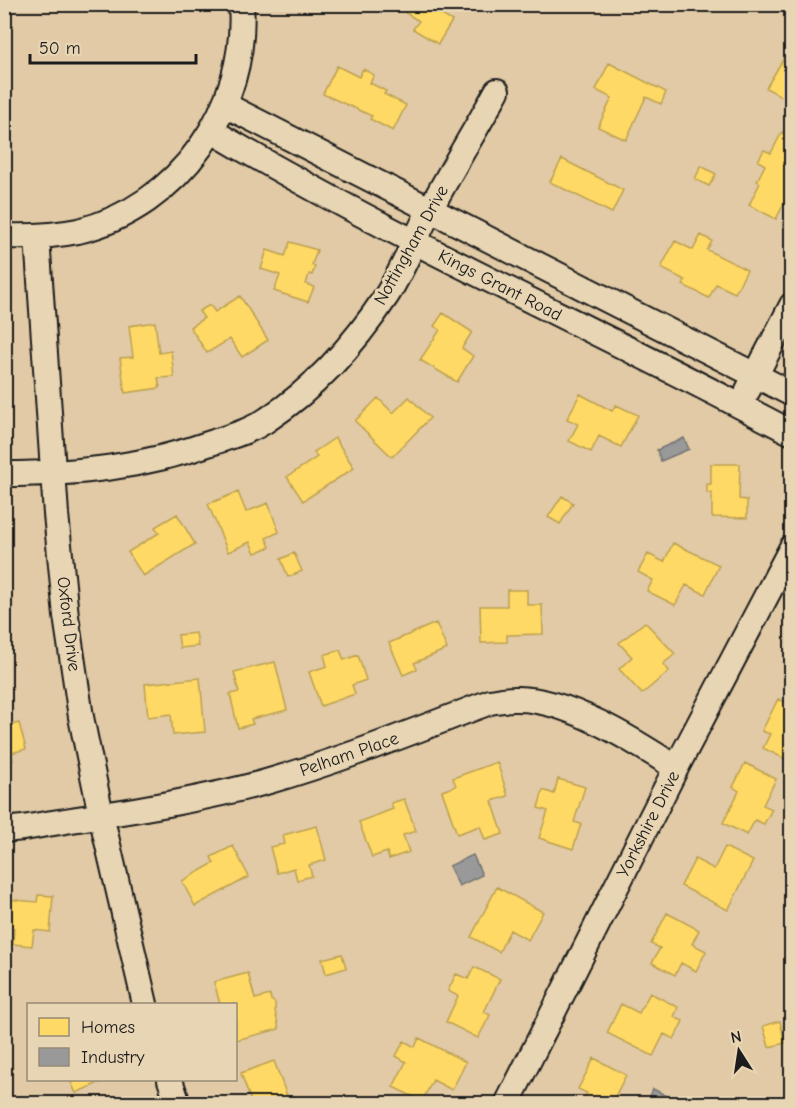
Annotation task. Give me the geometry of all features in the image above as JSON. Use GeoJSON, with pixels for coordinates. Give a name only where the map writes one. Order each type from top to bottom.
{"type":"FeatureCollection","features":[{"type":"Feature","properties":{"kind":"street"},"geometry":{"type":"LineString","coordinates":[[4,236],[37,237],[78,231],[110,220],[134,208],[161,189],[186,166],[212,131],[225,105],[236,73],[241,40],[242,4]]}},
{"type":"Feature","properties":{"kind":"street","name":"Nottingham Drive"},"geometry":{"type":"LineString","coordinates":[[4,474],[94,471],[154,461],[231,437],[267,420],[305,390],[340,356],[365,326],[402,269],[429,210],[497,91]]}},
{"type":"Feature","properties":{"kind":"street","name":"Kings Grant Road"},"geometry":{"type":"LineString","coordinates":[[225,105],[792,394]]}},
{"type":"Feature","properties":{"kind":"street","name":"Kings Grant Road"},"geometry":{"type":"LineString","coordinates":[[212,131],[413,242],[792,433]]}},
{"type":"Feature","properties":{"kind":"street","name":"Oxford Drive"},"geometry":{"type":"LineString","coordinates":[[37,237],[66,616],[81,717],[145,1003]]}},
{"type":"Feature","properties":{"kind":"street"},"geometry":{"type":"LineString","coordinates":[[741,406],[792,305]]}},
{"type":"Feature","properties":{"kind":"street","name":"Yorkshire Drive"},"geometry":{"type":"LineString","coordinates":[[507,1104],[676,768],[792,547]]}},
{"type":"Feature","properties":{"kind":"street","name":"Pelham Place"},"geometry":{"type":"LineString","coordinates":[[4,830],[190,799],[264,782],[337,760],[490,702],[514,699],[538,701],[570,711],[615,731],[676,768]]}},
{"type":"Feature","properties":{"kind":"street"},"geometry":{"type":"LineString","coordinates":[[170,1081],[178,1104]]}},
{"type":"Feature","properties":{"kind":"building: Homes"},"geometry":{"type":"Polygon","coordinates":[[[391,4],[435,4],[432,9],[452,21],[438,44],[413,29],[419,21],[391,4]]]}},
{"type":"Feature","properties":{"kind":"building: Homes"},"geometry":{"type":"Polygon","coordinates":[[[788,51],[792,53],[792,102],[766,88],[788,51]]]}},
{"type":"Feature","properties":{"kind":"building: Homes"},"geometry":{"type":"Polygon","coordinates":[[[609,63],[666,92],[661,104],[646,97],[626,140],[598,127],[612,98],[596,90],[609,63]]]}},
{"type":"Feature","properties":{"kind":"building: Homes"},"geometry":{"type":"Polygon","coordinates":[[[337,66],[359,77],[363,69],[374,75],[370,83],[386,91],[384,94],[406,105],[393,131],[370,119],[372,116],[323,94],[337,66]]]}},
{"type":"Feature","properties":{"kind":"building: Homes"},"geometry":{"type":"Polygon","coordinates":[[[782,132],[792,137],[792,188],[776,219],[749,205],[760,183],[757,181],[765,165],[758,161],[764,150],[771,153],[782,132]]]}},
{"type":"Feature","properties":{"kind":"building: Homes"},"geometry":{"type":"Polygon","coordinates":[[[562,159],[623,190],[612,213],[550,182],[562,159]]]}},
{"type":"Feature","properties":{"kind":"building: Homes"},"geometry":{"type":"Polygon","coordinates":[[[701,166],[716,174],[709,186],[695,179],[701,166]]]}},
{"type":"Feature","properties":{"kind":"building: Homes"},"geometry":{"type":"Polygon","coordinates":[[[701,235],[712,241],[707,250],[747,270],[735,293],[716,284],[709,298],[683,285],[685,280],[661,268],[675,241],[693,250],[701,235]]]}},
{"type":"Feature","properties":{"kind":"building: Homes"},"geometry":{"type":"Polygon","coordinates":[[[290,242],[317,250],[312,265],[315,266],[306,284],[314,287],[308,302],[274,291],[280,275],[261,269],[267,250],[285,256],[290,242]]]}},
{"type":"Feature","properties":{"kind":"building: Homes"},"geometry":{"type":"Polygon","coordinates":[[[240,296],[268,340],[242,357],[230,339],[207,353],[190,327],[204,318],[199,311],[210,305],[215,312],[240,296]]]}},
{"type":"Feature","properties":{"kind":"building: Homes"},"geometry":{"type":"Polygon","coordinates":[[[443,313],[472,332],[462,348],[473,356],[457,382],[420,360],[440,330],[434,326],[443,313]]]}},
{"type":"Feature","properties":{"kind":"building: Homes"},"geometry":{"type":"Polygon","coordinates":[[[155,322],[159,353],[171,351],[174,377],[158,378],[160,388],[125,393],[120,358],[133,357],[129,326],[155,322]]]}},
{"type":"Feature","properties":{"kind":"building: Homes"},"geometry":{"type":"Polygon","coordinates":[[[580,394],[612,411],[616,405],[638,415],[621,447],[599,436],[591,452],[569,441],[578,424],[567,419],[580,394]]]}},
{"type":"Feature","properties":{"kind":"building: Homes"},"geometry":{"type":"Polygon","coordinates":[[[409,397],[430,418],[392,457],[355,421],[378,398],[393,413],[409,397]]]}},
{"type":"Feature","properties":{"kind":"building: Homes"},"geometry":{"type":"Polygon","coordinates":[[[335,438],[354,468],[303,501],[287,477],[317,457],[314,452],[335,438]]]}},
{"type":"Feature","properties":{"kind":"building: Homes"},"geometry":{"type":"Polygon","coordinates":[[[711,464],[740,464],[739,499],[747,500],[747,518],[712,517],[712,493],[707,493],[707,484],[711,484],[711,464]]]}},
{"type":"Feature","properties":{"kind":"building: Homes"},"geometry":{"type":"Polygon","coordinates":[[[238,492],[246,512],[268,503],[279,532],[266,538],[270,547],[255,553],[250,542],[228,552],[208,504],[238,492]]]}},
{"type":"Feature","properties":{"kind":"building: Homes"},"geometry":{"type":"Polygon","coordinates":[[[562,496],[573,503],[560,524],[548,517],[562,496]]]}},
{"type":"Feature","properties":{"kind":"building: Homes"},"geometry":{"type":"Polygon","coordinates":[[[177,514],[195,544],[143,576],[128,552],[159,533],[155,527],[177,514]]]}},
{"type":"Feature","properties":{"kind":"building: Homes"},"geometry":{"type":"Polygon","coordinates":[[[673,543],[719,565],[705,594],[686,585],[675,605],[647,591],[653,580],[638,572],[648,554],[664,562],[673,543]]]}},
{"type":"Feature","properties":{"kind":"building: Homes"},"geometry":{"type":"Polygon","coordinates":[[[294,553],[302,571],[288,577],[281,559],[294,553]]]}},
{"type":"Feature","properties":{"kind":"building: Homes"},"geometry":{"type":"Polygon","coordinates":[[[507,590],[527,590],[527,605],[542,605],[543,634],[507,635],[507,642],[481,643],[480,606],[507,606],[507,590]]]}},
{"type":"Feature","properties":{"kind":"building: Homes"},"geometry":{"type":"Polygon","coordinates":[[[645,622],[675,654],[663,664],[669,671],[642,694],[619,669],[632,657],[619,643],[645,622]]]}},
{"type":"Feature","properties":{"kind":"building: Homes"},"geometry":{"type":"Polygon","coordinates":[[[436,623],[447,649],[414,663],[417,669],[403,675],[389,643],[436,623]]]}},
{"type":"Feature","properties":{"kind":"building: Homes"},"geometry":{"type":"Polygon","coordinates":[[[196,633],[198,646],[180,648],[178,635],[196,633]]]}},
{"type":"Feature","properties":{"kind":"building: Homes"},"geometry":{"type":"Polygon","coordinates":[[[340,650],[344,660],[358,655],[366,680],[352,685],[355,694],[321,706],[309,672],[327,666],[324,655],[340,650]]]}},
{"type":"Feature","properties":{"kind":"building: Homes"},"geometry":{"type":"Polygon","coordinates":[[[275,662],[287,710],[251,719],[253,724],[238,728],[230,694],[239,692],[234,672],[275,662]]]}},
{"type":"Feature","properties":{"kind":"building: Homes"},"geometry":{"type":"Polygon","coordinates":[[[200,678],[205,732],[173,735],[171,714],[148,717],[145,684],[200,678]]]}},
{"type":"Feature","properties":{"kind":"building: Homes"},"geometry":{"type":"Polygon","coordinates":[[[778,699],[792,705],[792,751],[787,760],[763,748],[770,734],[762,731],[778,699]]]}},
{"type":"Feature","properties":{"kind":"building: Homes"},"geometry":{"type":"Polygon","coordinates":[[[19,723],[26,749],[11,753],[13,761],[4,764],[4,727],[19,723]]]}},
{"type":"Feature","properties":{"kind":"building: Homes"},"geometry":{"type":"Polygon","coordinates":[[[497,762],[508,796],[492,801],[503,834],[485,840],[480,826],[457,834],[442,791],[456,786],[453,778],[497,762]]]}},
{"type":"Feature","properties":{"kind":"building: Homes"},"geometry":{"type":"Polygon","coordinates":[[[745,763],[776,779],[763,805],[772,809],[764,824],[755,820],[747,835],[723,823],[739,791],[733,787],[745,763]]]}},
{"type":"Feature","properties":{"kind":"building: Homes"},"geometry":{"type":"Polygon","coordinates":[[[558,779],[585,787],[574,822],[581,824],[573,849],[539,838],[548,811],[538,808],[543,790],[554,794],[558,779]]]}},
{"type":"Feature","properties":{"kind":"building: Homes"},"geometry":{"type":"Polygon","coordinates":[[[404,799],[416,831],[403,835],[409,852],[389,859],[387,852],[372,857],[359,822],[393,809],[391,803],[404,799]]]}},
{"type":"Feature","properties":{"kind":"building: Homes"},"geometry":{"type":"Polygon","coordinates":[[[317,826],[326,860],[309,865],[312,876],[297,880],[294,868],[277,873],[270,847],[285,844],[283,835],[317,826]]]}},
{"type":"Feature","properties":{"kind":"building: Homes"},"geometry":{"type":"Polygon","coordinates":[[[233,846],[249,877],[195,906],[182,881],[214,863],[211,857],[233,846]]]}},
{"type":"Feature","properties":{"kind":"building: Homes"},"geometry":{"type":"Polygon","coordinates":[[[725,847],[753,861],[728,910],[681,886],[695,859],[714,869],[725,847]]]}},
{"type":"Feature","properties":{"kind":"building: Homes"},"geometry":{"type":"Polygon","coordinates":[[[497,887],[543,912],[528,940],[510,930],[499,952],[471,937],[497,887]]]}},
{"type":"Feature","properties":{"kind":"building: Homes"},"geometry":{"type":"Polygon","coordinates":[[[38,895],[53,896],[50,932],[34,930],[32,946],[13,944],[14,928],[4,927],[4,899],[37,902],[38,895]]]}},
{"type":"Feature","properties":{"kind":"building: Homes"},"geometry":{"type":"Polygon","coordinates":[[[667,913],[699,930],[692,944],[706,951],[696,971],[681,963],[675,975],[652,963],[660,948],[651,944],[667,913]]]}},
{"type":"Feature","properties":{"kind":"building: Homes"},"geometry":{"type":"Polygon","coordinates":[[[342,954],[346,968],[326,974],[322,959],[342,954]]]}},
{"type":"Feature","properties":{"kind":"building: Homes"},"geometry":{"type":"Polygon","coordinates":[[[474,967],[500,979],[484,1012],[490,1015],[478,1038],[446,1022],[458,996],[448,991],[456,974],[468,979],[474,967]]]}},
{"type":"Feature","properties":{"kind":"building: Homes"},"geometry":{"type":"Polygon","coordinates":[[[248,973],[255,999],[270,995],[271,1000],[275,1003],[279,1029],[237,1040],[237,1003],[220,1003],[214,982],[248,973]]]}},
{"type":"Feature","properties":{"kind":"building: Homes"},"geometry":{"type":"Polygon","coordinates":[[[650,993],[678,1007],[674,1017],[683,1021],[674,1039],[664,1034],[653,1056],[607,1033],[621,1004],[639,1013],[650,993]]]}},
{"type":"Feature","properties":{"kind":"building: Homes"},"geometry":{"type":"Polygon","coordinates":[[[780,1021],[785,1043],[769,1047],[763,1026],[780,1021]]]}},
{"type":"Feature","properties":{"kind":"building: Homes"},"geometry":{"type":"Polygon","coordinates":[[[419,1038],[466,1062],[452,1090],[433,1080],[422,1101],[393,1087],[406,1062],[396,1056],[404,1041],[415,1047],[419,1038]]]}},
{"type":"Feature","properties":{"kind":"building: Homes"},"geometry":{"type":"Polygon","coordinates":[[[594,1058],[626,1075],[611,1104],[581,1104],[587,1093],[578,1089],[594,1058]]]}},
{"type":"Feature","properties":{"kind":"building: Homes"},"geometry":{"type":"Polygon","coordinates":[[[274,1061],[290,1104],[252,1104],[241,1073],[274,1061]]]}},
{"type":"Feature","properties":{"kind":"building: Homes"},"geometry":{"type":"Polygon","coordinates":[[[4,1077],[10,1077],[10,1104],[4,1104],[4,1077]]]}},
{"type":"Feature","properties":{"kind":"building: Homes"},"geometry":{"type":"Polygon","coordinates":[[[70,1081],[103,1081],[76,1093],[70,1081]]]}},
{"type":"Feature","properties":{"kind":"building: Industry"},"geometry":{"type":"Polygon","coordinates":[[[684,438],[689,449],[661,461],[657,450],[684,438]]]}},
{"type":"Feature","properties":{"kind":"building: Industry"},"geometry":{"type":"Polygon","coordinates":[[[473,855],[482,875],[459,886],[449,866],[473,855]]]}},
{"type":"Feature","properties":{"kind":"building: Industry"},"geometry":{"type":"Polygon","coordinates":[[[653,1089],[671,1098],[669,1104],[647,1104],[653,1089]]]}}]}
